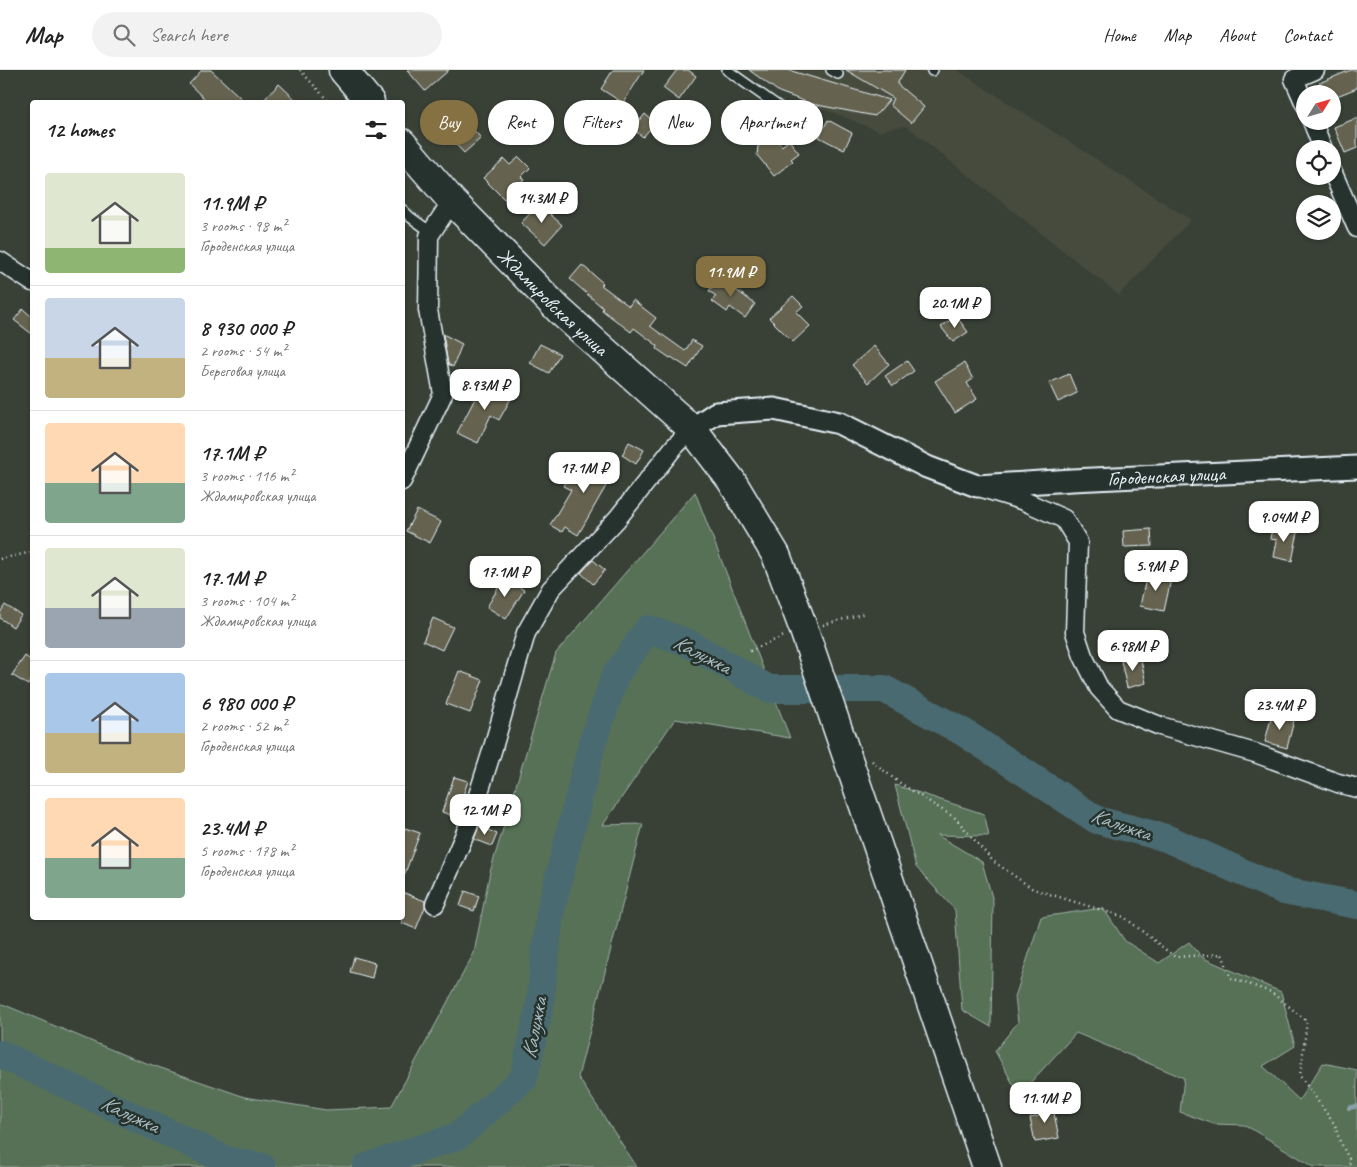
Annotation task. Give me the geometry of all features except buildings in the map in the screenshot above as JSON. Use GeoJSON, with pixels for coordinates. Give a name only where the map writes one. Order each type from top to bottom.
{"type":"FeatureCollection","features":[{"type":"Feature","properties":{"kind":"main road"},"geometry":{"type":"LineString","coordinates":[[343,70],[368,100]]}},
{"type":"Feature","properties":{"kind":"main road","name":"Ждамировская улица"},"geometry":{"type":"LineString","coordinates":[[405,150],[560,311],[692,429],[731,480],[776,556],[802,631],[856,754],[987,1167]]}},
{"type":"Feature","properties":{"kind":"street"},"geometry":{"type":"LineString","coordinates":[[1292,74],[1315,70]]}},
{"type":"Feature","properties":{"kind":"street"},"geometry":{"type":"LineString","coordinates":[[1338,185],[1357,228]]}},
{"type":"Feature","properties":{"kind":"street"},"geometry":{"type":"LineString","coordinates":[[405,475],[443,394],[428,310],[428,236],[452,201]]}},
{"type":"Feature","properties":{"kind":"street"},"geometry":{"type":"LineString","coordinates":[[0,261],[30,281]]}},
{"type":"Feature","properties":{"kind":"street","name":"Городенская улица"},"geometry":{"type":"LineString","coordinates":[[692,429],[716,414],[774,409],[839,423],[927,467],[1024,501],[1064,519],[1078,542],[1075,632],[1083,656],[1099,688],[1118,709],[1160,726],[1255,752],[1338,783],[1357,788]]}},
{"type":"Feature","properties":{"kind":"street"},"geometry":{"type":"LineString","coordinates":[[435,904],[468,827],[526,633],[551,589],[616,519],[674,447],[692,429]]}},
{"type":"Feature","properties":{"kind":"street","name":"Городенская улица"},"geometry":{"type":"LineString","coordinates":[[977,486],[1082,479],[1357,467]]}},
{"type":"Feature","properties":{"kind":"lane"},"geometry":{"type":"LineString","coordinates":[[727,70],[770,100]]}},
{"type":"Feature","properties":{"kind":"lane"},"geometry":{"type":"LineString","coordinates":[[405,212],[431,232]]}},
{"type":"Feature","properties":{"kind":"path"},"geometry":{"type":"LineString","coordinates":[[300,70],[327,100]]}},
{"type":"Feature","properties":{"kind":"path"},"geometry":{"type":"LineString","coordinates":[[0,559],[30,552]]}},
{"type":"Feature","properties":{"kind":"path"},"geometry":{"type":"LineString","coordinates":[[750,650],[802,631],[865,613]]}},
{"type":"Feature","properties":{"kind":"path"},"geometry":{"type":"LineString","coordinates":[[856,754],[955,818],[993,862],[1032,889],[1124,917],[1175,956],[1222,954],[1231,978],[1271,992],[1307,1021],[1300,1076],[1335,1125],[1339,1139],[1350,1161],[1348,1167]]}},
{"type":"Feature","properties":{"kind":"shaded area"},"geometry":{"type":"Polygon","coordinates":[[[748,70],[957,70],[1191,220],[1119,295],[906,126],[889,128],[881,132],[823,108],[823,100],[801,100],[779,92],[748,70]]]}},
{"type":"Feature","properties":{"kind":"green space"},"geometry":{"type":"Polygon","coordinates":[[[695,492],[790,738],[675,719],[603,825],[643,824],[578,1077],[637,1167],[0,1167],[0,1003],[129,1057],[245,1097],[326,1110],[391,1107],[474,953],[490,872],[556,653],[695,492]]]}},
{"type":"Feature","properties":{"kind":"green space"},"geometry":{"type":"Polygon","coordinates":[[[895,785],[984,814],[989,836],[937,835],[982,862],[993,901],[991,1027],[962,1010],[955,910],[916,867],[895,785]]]}},
{"type":"Feature","properties":{"kind":"green space"},"geometry":{"type":"Polygon","coordinates":[[[1103,908],[1125,941],[1159,963],[1189,942],[1203,958],[1281,992],[1295,1046],[1263,1066],[1299,1100],[1323,1063],[1357,1070],[1357,1167],[1314,1167],[1245,1125],[1214,1124],[1180,1112],[1184,1078],[1076,1033],[1019,1095],[995,1051],[1018,1022],[1015,997],[1041,917],[1103,908]]]}},
{"type":"Feature","properties":{"kind":"waterway","name":"Калужка"},"geometry":{"type":"LineString","coordinates":[[366,1167],[458,1136],[524,1078],[540,1004],[550,913],[592,744],[615,676],[648,629],[686,642],[769,689],[884,689],[963,732],[1097,820],[1166,838],[1284,891],[1357,905]]}},
{"type":"Feature","properties":{"kind":"waterway","name":"Калужка"},"geometry":{"type":"LineString","coordinates":[[0,1054],[226,1160],[262,1167]]}},
{"type":"Feature","properties":{"kind":"waterway"},"geometry":{"type":"LineString","coordinates":[[1349,1108],[1357,1106]]}}]}
